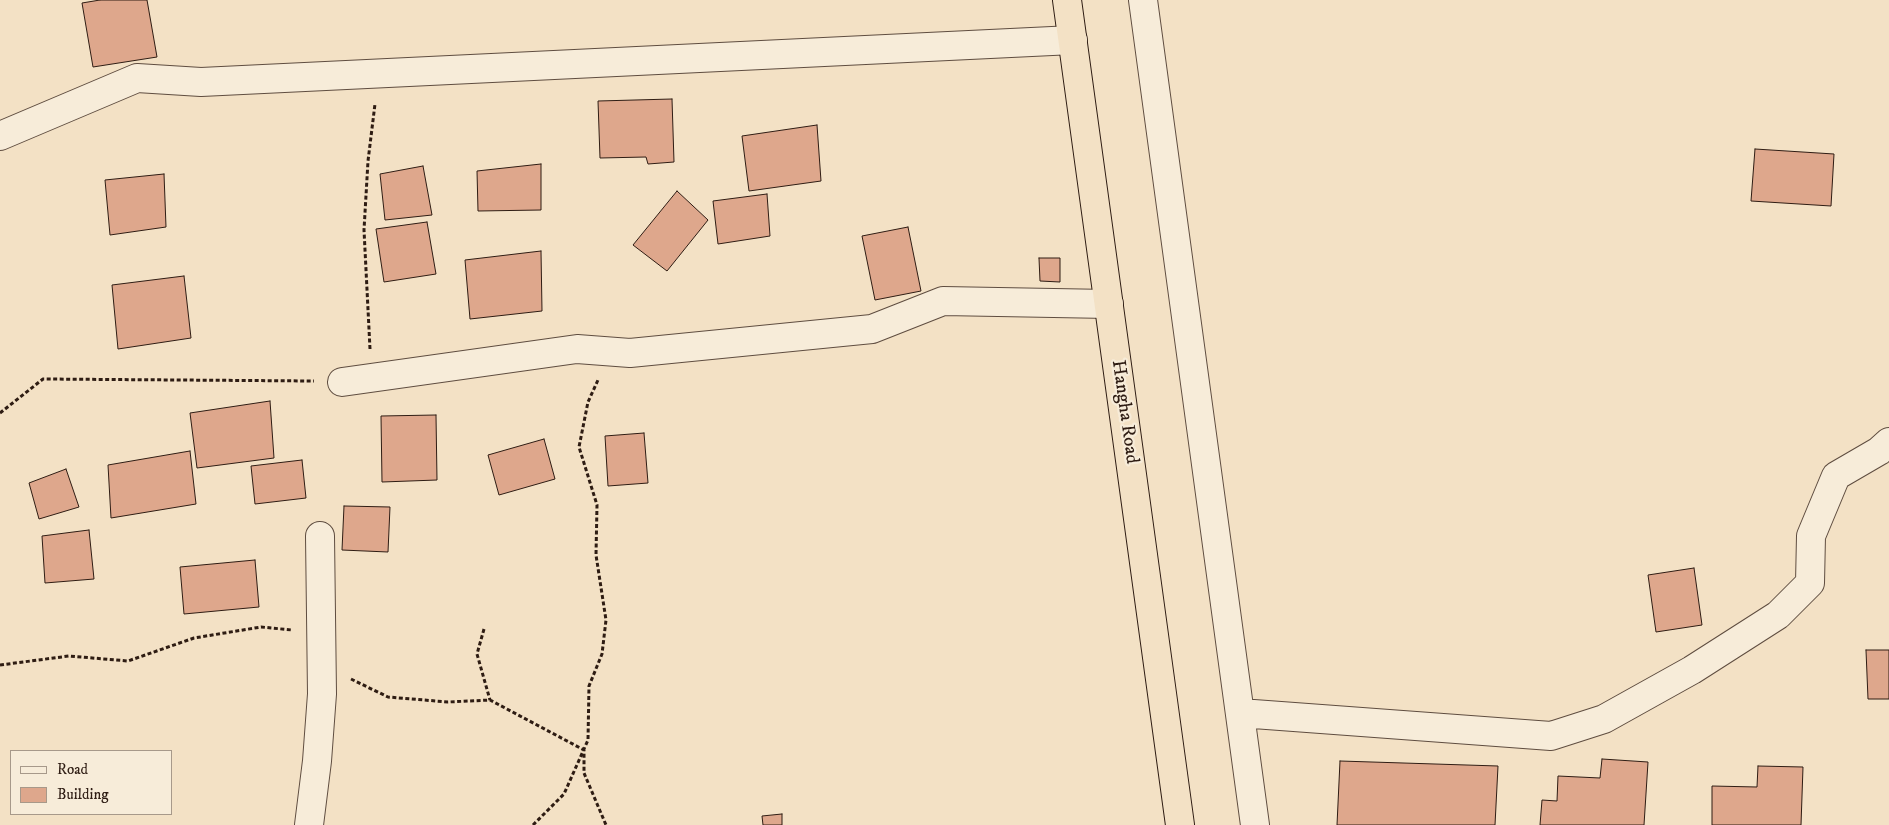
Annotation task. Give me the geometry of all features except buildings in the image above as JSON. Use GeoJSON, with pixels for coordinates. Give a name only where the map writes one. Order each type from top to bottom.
{"type":"FeatureCollection","features":[{"type":"Feature","properties":{"kind":"highway","name":"Hangha Road"},"geometry":{"type":"LineString","coordinates":[[1067,0],[1180,825]]}},
{"type":"Feature","properties":{"kind":"street"},"geometry":{"type":"LineString","coordinates":[[1143,0],[1255,825]]}},
{"type":"Feature","properties":{"kind":"street"},"geometry":{"type":"LineString","coordinates":[[0,136],[137,78],[201,82],[1073,40]]}},
{"type":"Feature","properties":{"kind":"street"},"geometry":{"type":"LineString","coordinates":[[342,382],[577,349],[630,353],[872,329],[943,301],[1109,304]]}},
{"type":"Feature","properties":{"kind":"street"},"geometry":{"type":"LineString","coordinates":[[1240,713],[1551,736],[1604,719],[1692,670],[1778,615],[1810,583],[1811,536],[1836,476],[1879,451],[1889,442]]}},
{"type":"Feature","properties":{"kind":"street"},"geometry":{"type":"LineString","coordinates":[[1844,471],[1889,467]]}},
{"type":"Feature","properties":{"kind":"street"},"geometry":{"type":"LineString","coordinates":[[309,825],[317,761],[322,694],[320,536]]}},
{"type":"Feature","properties":{"kind":"path"},"geometry":{"type":"LineString","coordinates":[[372,377],[364,230],[368,161],[377,73]]}},
{"type":"Feature","properties":{"kind":"path"},"geometry":{"type":"LineString","coordinates":[[533,825],[564,794],[584,750],[588,740],[589,686],[602,654],[606,620],[596,554],[597,505],[579,448],[588,402],[601,374],[607,351]]}},
{"type":"Feature","properties":{"kind":"path"},"geometry":{"type":"LineString","coordinates":[[0,413],[43,379],[342,382]]}},
{"type":"Feature","properties":{"kind":"path"},"geometry":{"type":"LineString","coordinates":[[0,664],[69,656],[128,661],[194,638],[261,627],[320,633]]}},
{"type":"Feature","properties":{"kind":"path"},"geometry":{"type":"LineString","coordinates":[[484,629],[477,654],[490,700]]}},
{"type":"Feature","properties":{"kind":"path"},"geometry":{"type":"LineString","coordinates":[[346,671],[351,679],[388,697],[448,702],[490,700],[584,750]]}},
{"type":"Feature","properties":{"kind":"path"},"geometry":{"type":"LineString","coordinates":[[584,750],[584,773],[606,825]]}}]}
